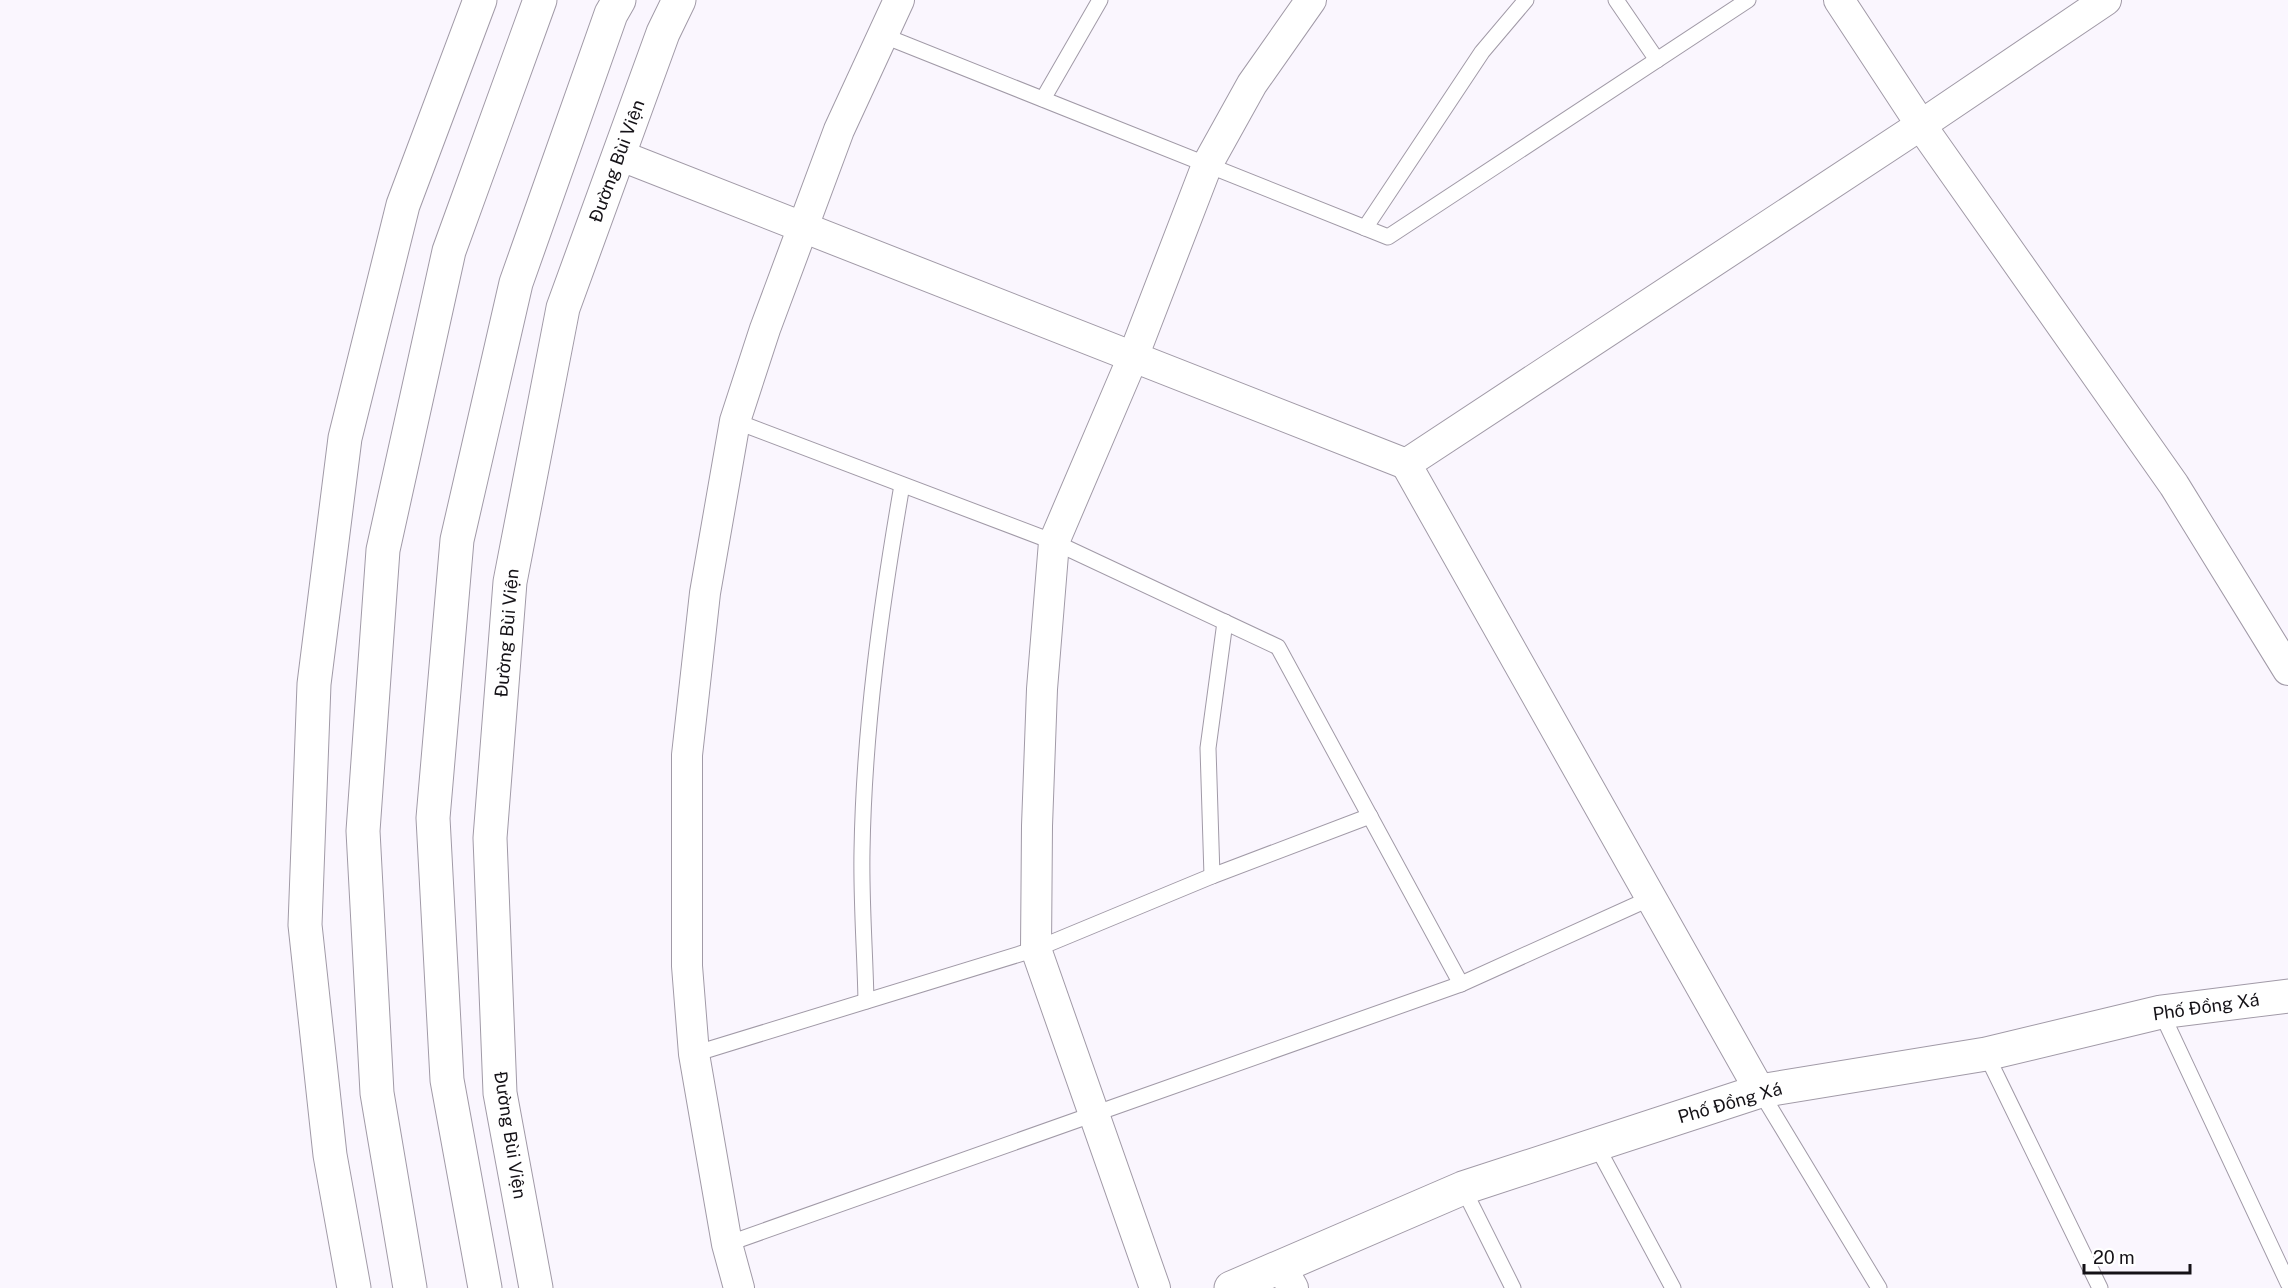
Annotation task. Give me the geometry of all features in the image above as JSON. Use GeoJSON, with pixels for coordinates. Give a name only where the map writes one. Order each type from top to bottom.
{"type":"FeatureCollection","features":[{"type":"Feature","properties":{"kind":"main road"},"geometry":{"type":"LineString","coordinates":[[354,1288],[330,1155],[304,925],[314,684],[345,438],[403,205],[480,0]]}},
{"type":"Feature","properties":{"kind":"main road"},"geometry":{"type":"LineString","coordinates":[[410,1288],[377,1093],[363,831],[383,550],[449,251],[540,0]]}},
{"type":"Feature","properties":{"kind":"main road"},"geometry":{"type":"LineString","coordinates":[[485,1288],[447,1080],[433,818],[457,540],[516,283],[611,14],[619,0]]}},
{"type":"Feature","properties":{"kind":"main road","name":"Đường Bùi Viện"},"geometry":{"type":"LineString","coordinates":[[536,1288],[500,1093],[490,838],[510,582],[563,308],[663,33],[679,0]]}},
{"type":"Feature","properties":{"kind":"main road","name":"Phố Đồng Xá"},"geometry":{"type":"LineString","coordinates":[[1231,1288],[1287,1278],[1462,1188],[1760,1091],[1986,1054],[2161,1012],[2288,996]]}},
{"type":"Feature","properties":{"kind":"street"},"geometry":{"type":"LineString","coordinates":[[739,1288],[727,1244],[693,1054],[687,966],[687,755],[705,593],[735,422],[765,329],[839,130],[899,0]]}},
{"type":"Feature","properties":{"kind":"street"},"geometry":{"type":"LineString","coordinates":[[1155,1288],[1036,950],[1037,826],[1042,689],[1054,542],[1133,357],[1207,165],[1252,84],[1311,0]]}},
{"type":"Feature","properties":{"kind":"street"},"geometry":{"type":"LineString","coordinates":[[1839,0],[1921,125],[2174,485],[2288,670]]}},
{"type":"Feature","properties":{"kind":"street"},"geometry":{"type":"LineString","coordinates":[[1406,464],[1921,125],[2106,0]]}},
{"type":"Feature","properties":{"kind":"street"},"geometry":{"type":"LineString","coordinates":[[619,155],[1406,464],[1760,1091]]}},
{"type":"Feature","properties":{"kind":"lane"},"geometry":{"type":"LineString","coordinates":[[1043,99],[1100,0]]}},
{"type":"Feature","properties":{"kind":"lane"},"geometry":{"type":"LineString","coordinates":[[1365,228],[1482,52],[1526,0]]}},
{"type":"Feature","properties":{"kind":"lane"},"geometry":{"type":"LineString","coordinates":[[1616,0],[1657,60]]}},
{"type":"Feature","properties":{"kind":"lane"},"geometry":{"type":"LineString","coordinates":[[882,34],[1388,237],[1748,0]]}},
{"type":"Feature","properties":{"kind":"lane"},"geometry":{"type":"LineString","coordinates":[[735,422],[1054,542],[1278,647],[1461,984]]}},
{"type":"Feature","properties":{"kind":"lane"},"geometry":{"type":"LineString","coordinates":[[866,1001],[862,852],[868,724],[882,603],[902,485]]}},
{"type":"Feature","properties":{"kind":"lane"},"geometry":{"type":"LineString","coordinates":[[1212,876],[1208,748],[1225,622]]}},
{"type":"Feature","properties":{"kind":"lane"},"geometry":{"type":"LineString","coordinates":[[693,1054],[1036,950],[1212,876],[1370,816]]}},
{"type":"Feature","properties":{"kind":"lane"},"geometry":{"type":"LineString","coordinates":[[727,1244],[1461,984],[1651,898]]}},
{"type":"Feature","properties":{"kind":"lane"},"geometry":{"type":"LineString","coordinates":[[2161,1012],[2288,1282]]}},
{"type":"Feature","properties":{"kind":"lane"},"geometry":{"type":"LineString","coordinates":[[1986,1054],[2100,1288]]}},
{"type":"Feature","properties":{"kind":"lane"},"geometry":{"type":"LineString","coordinates":[[1760,1091],[1879,1288]]}},
{"type":"Feature","properties":{"kind":"lane"},"geometry":{"type":"LineString","coordinates":[[1595,1143],[1673,1288]]}},
{"type":"Feature","properties":{"kind":"lane"},"geometry":{"type":"LineString","coordinates":[[1462,1188],[1513,1288]]}}]}
